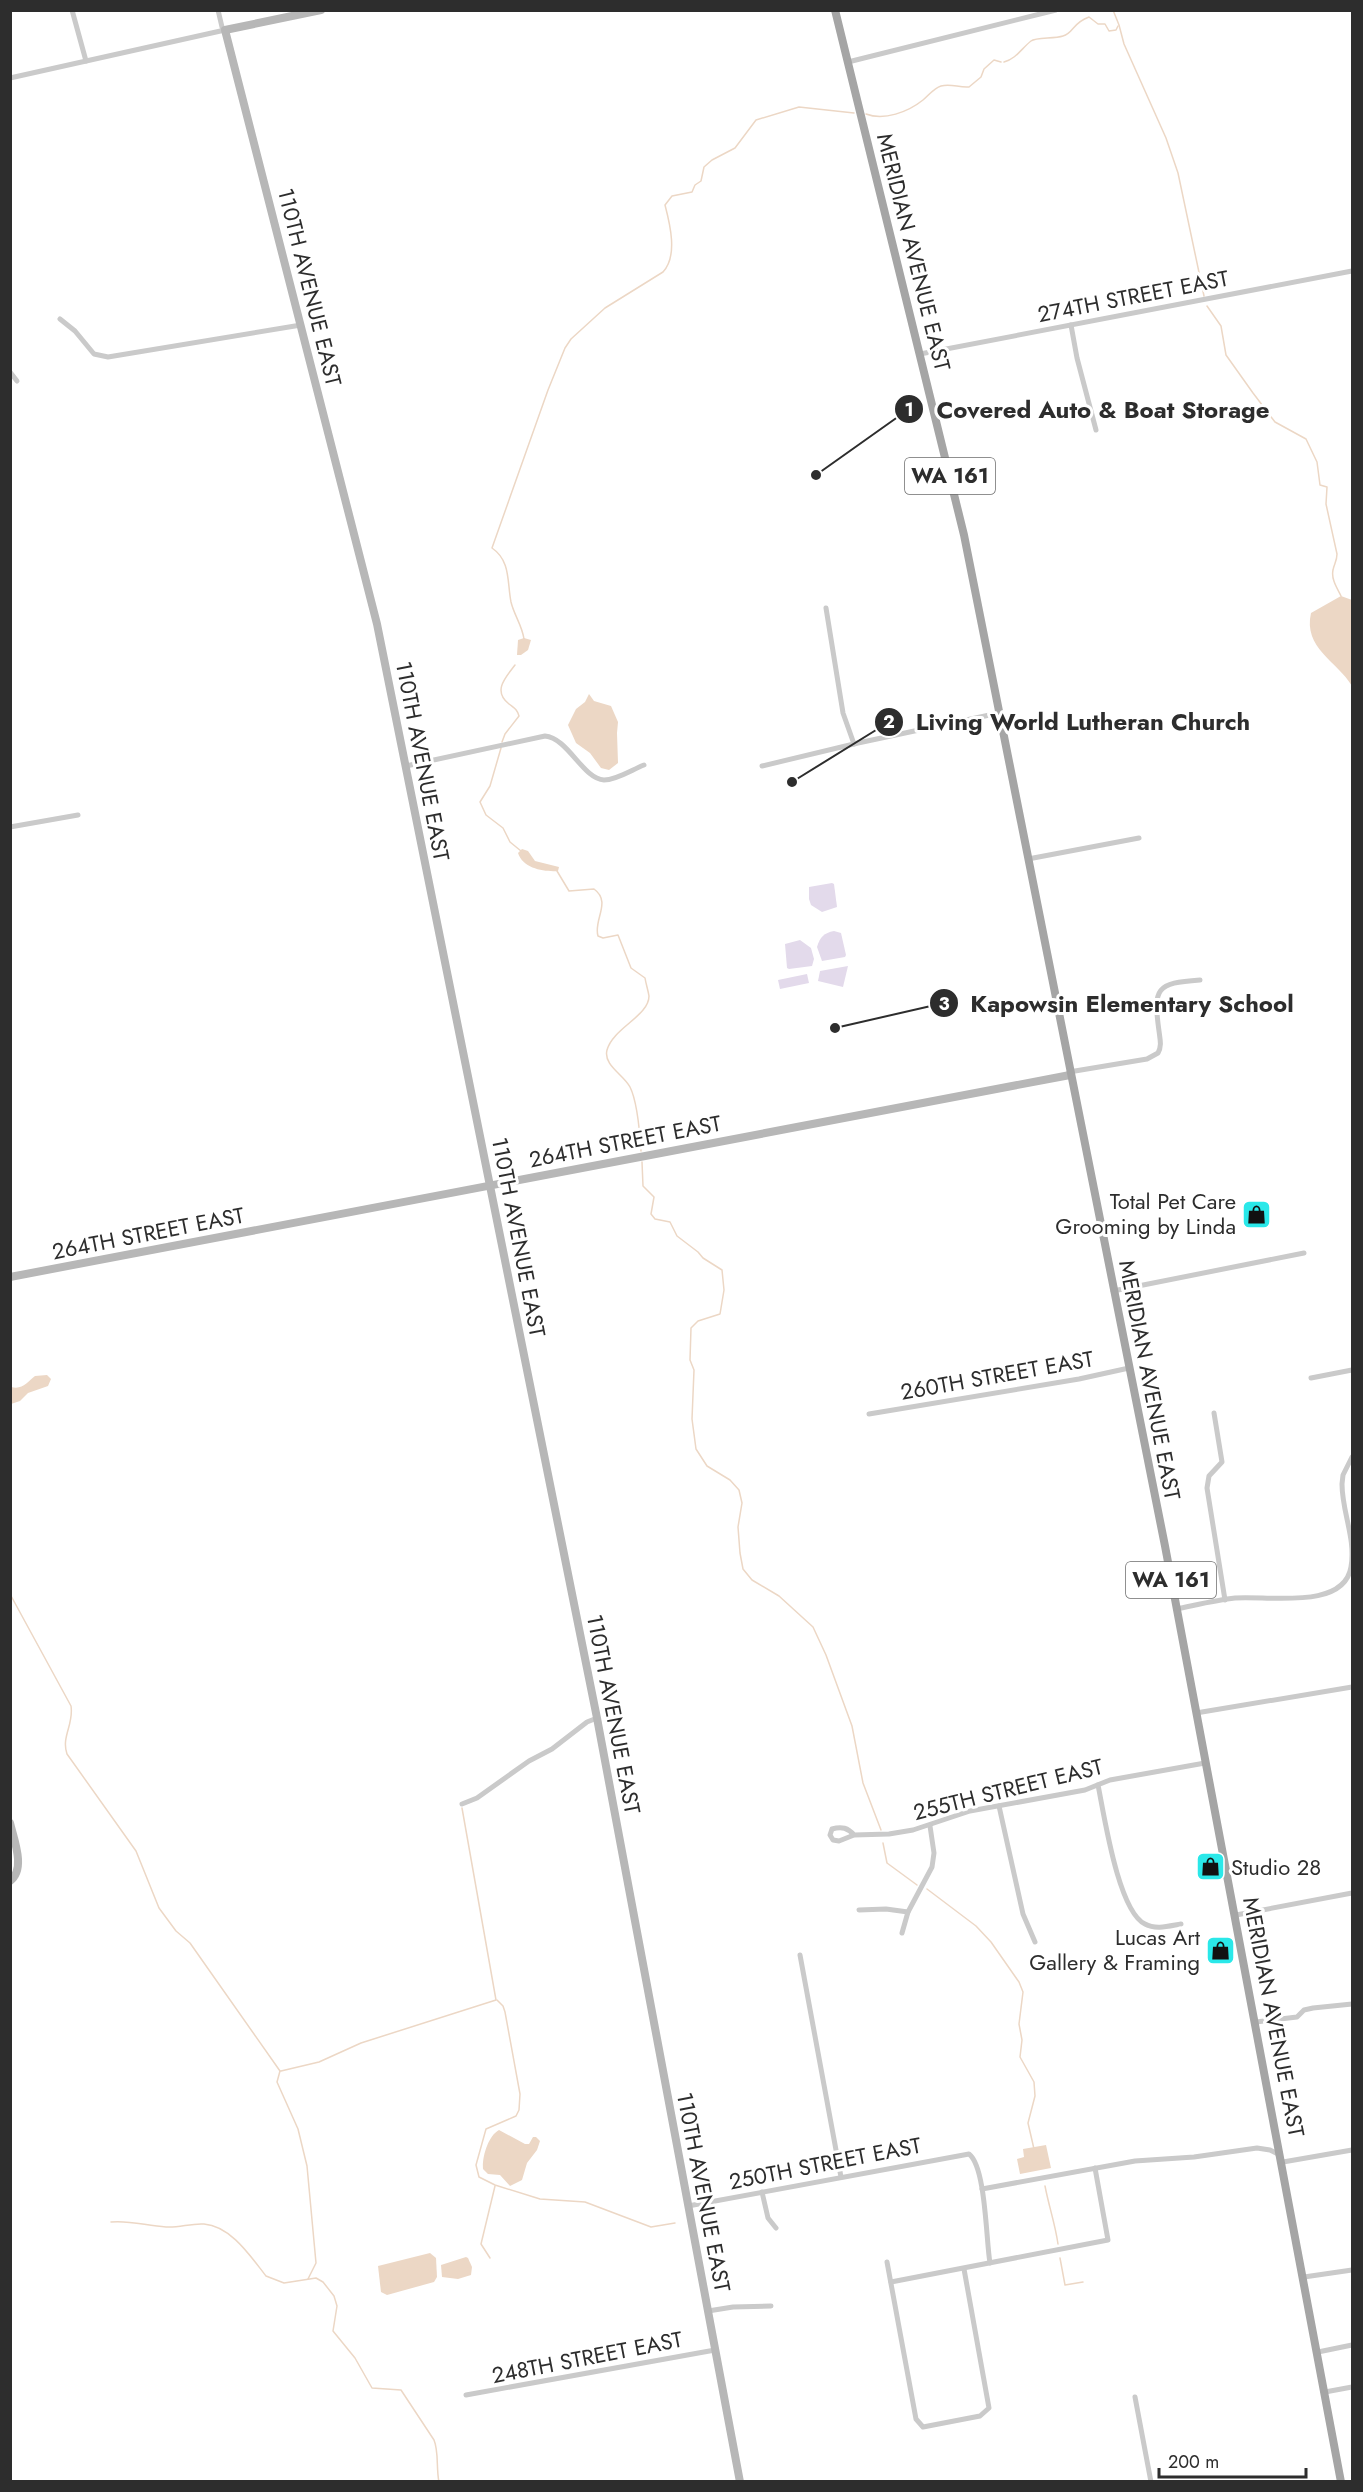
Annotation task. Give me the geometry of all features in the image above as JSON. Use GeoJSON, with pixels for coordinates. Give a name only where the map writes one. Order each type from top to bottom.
{"type":"FeatureCollection","features":[{"type":"Feature","properties":{"kind":"main road","name":"MERIDIAN AVENUE EAST"},"geometry":{"type":"LineString","coordinates":[[835,10],[959,515],[1236,1915],[1341,2481]]}},
{"type":"Feature","properties":{"kind":"street"},"geometry":{"type":"LineString","coordinates":[[72,10],[86,62]]}},
{"type":"Feature","properties":{"kind":"street","name":"110TH AVENUE EAST"},"geometry":{"type":"LineString","coordinates":[[218,10],[372,603],[597,1718],[740,2481]]}},
{"type":"Feature","properties":{"kind":"street"},"geometry":{"type":"LineString","coordinates":[[10,78],[321,10]]}},
{"type":"Feature","properties":{"kind":"street"},"geometry":{"type":"LineString","coordinates":[[848,62],[1056,10]]}},
{"type":"Feature","properties":{"kind":"street","name":"274TH STREET EAST"},"geometry":{"type":"LineString","coordinates":[[920,354],[1353,271]]}},
{"type":"Feature","properties":{"kind":"street"},"geometry":{"type":"LineString","coordinates":[[60,319],[75,331],[94,354],[108,357],[301,325]]}},
{"type":"Feature","properties":{"kind":"street"},"geometry":{"type":"LineString","coordinates":[[1071,325],[1077,358],[1096,430]]}},
{"type":"Feature","properties":{"kind":"street"},"geometry":{"type":"LineString","coordinates":[[10,372],[16,381]]}},
{"type":"Feature","properties":{"kind":"street"},"geometry":{"type":"LineString","coordinates":[[826,608],[843,713],[854,744]]}},
{"type":"Feature","properties":{"kind":"street"},"geometry":{"type":"LineString","coordinates":[[762,766],[999,713]]}},
{"type":"Feature","properties":{"kind":"street"},"geometry":{"type":"LineString","coordinates":[[406,766],[545,736],[557,740],[601,779],[612,778],[644,765]]}},
{"type":"Feature","properties":{"kind":"street"},"geometry":{"type":"LineString","coordinates":[[10,828],[78,815]]}},
{"type":"Feature","properties":{"kind":"street"},"geometry":{"type":"LineString","coordinates":[[1027,859],[1138,838]]}},
{"type":"Feature","properties":{"kind":"street"},"geometry":{"type":"LineString","coordinates":[[1069,1074],[1153,1056],[1160,1050],[1161,1043],[1156,1003],[1158,992],[1165,986],[1200,980]]}},
{"type":"Feature","properties":{"kind":"street","name":"264TH STREET EAST"},"geometry":{"type":"LineString","coordinates":[[10,1277],[1069,1074]]}},
{"type":"Feature","properties":{"kind":"street"},"geometry":{"type":"LineString","coordinates":[[1113,1291],[1304,1253]]}},
{"type":"Feature","properties":{"kind":"street","name":"260TH STREET EAST"},"geometry":{"type":"LineString","coordinates":[[869,1414],[1079,1379],[1129,1368]]}},
{"type":"Feature","properties":{"kind":"street"},"geometry":{"type":"LineString","coordinates":[[1311,1378],[1353,1370]]}},
{"type":"Feature","properties":{"kind":"street"},"geometry":{"type":"LineString","coordinates":[[1214,1413],[1222,1462],[1209,1476],[1207,1488],[1225,1600]]}},
{"type":"Feature","properties":{"kind":"street"},"geometry":{"type":"LineString","coordinates":[[1176,1609],[1238,1598],[1285,1600],[1310,1596],[1331,1592],[1345,1581],[1350,1572],[1352,1552],[1342,1484],[1343,1475],[1353,1457]]}},
{"type":"Feature","properties":{"kind":"street"},"geometry":{"type":"LineString","coordinates":[[1196,1713],[1353,1687]]}},
{"type":"Feature","properties":{"kind":"street"},"geometry":{"type":"LineString","coordinates":[[462,1804],[477,1798],[529,1761],[552,1749],[587,1722],[597,1718]]}},
{"type":"Feature","properties":{"kind":"street","name":"255TH STREET EAST"},"geometry":{"type":"LineString","coordinates":[[854,1835],[889,1834],[930,1826],[960,1813],[1085,1790],[1110,1780],[1205,1763]]}},
{"type":"Feature","properties":{"kind":"street"},"geometry":{"type":"LineString","coordinates":[[1098,1785],[1113,1854],[1129,1906],[1139,1920],[1150,1926],[1166,1927],[1181,1924]]}},
{"type":"Feature","properties":{"kind":"street"},"geometry":{"type":"LineString","coordinates":[[999,1806],[1023,1914],[1035,1942]]}},
{"type":"Feature","properties":{"kind":"street"},"geometry":{"type":"LineString","coordinates":[[10,1823],[18,1861],[14,1877]]}},
{"type":"Feature","properties":{"kind":"street"},"geometry":{"type":"LineString","coordinates":[[902,1934],[908,1912],[932,1867],[934,1853],[930,1826]]}},
{"type":"Feature","properties":{"kind":"street"},"geometry":{"type":"LineString","coordinates":[[1236,1915],[1353,1893]]}},
{"type":"Feature","properties":{"kind":"street"},"geometry":{"type":"LineString","coordinates":[[859,1910],[886,1909],[908,1912]]}},
{"type":"Feature","properties":{"kind":"street"},"geometry":{"type":"LineString","coordinates":[[800,1955],[841,2177]]}},
{"type":"Feature","properties":{"kind":"street"},"geometry":{"type":"LineString","coordinates":[[1256,2022],[1297,2017],[1304,2010],[1312,2008],[1353,2004]]}},
{"type":"Feature","properties":{"kind":"street"},"geometry":{"type":"LineString","coordinates":[[990,2263],[982,2189],[1135,2161],[1194,2157],[1251,2148],[1270,2150],[1282,2159],[1353,2150]]}},
{"type":"Feature","properties":{"kind":"street","name":"250TH STREET EAST"},"geometry":{"type":"LineString","coordinates":[[688,2206],[969,2154],[974,2159],[982,2189]]}},
{"type":"Feature","properties":{"kind":"street"},"geometry":{"type":"LineString","coordinates":[[891,2282],[1108,2240],[1095,2168]]}},
{"type":"Feature","properties":{"kind":"street"},"geometry":{"type":"LineString","coordinates":[[762,2192],[768,2218],[776,2228]]}},
{"type":"Feature","properties":{"kind":"street"},"geometry":{"type":"LineString","coordinates":[[888,2262],[916,2419],[921,2426],[980,2416],[987,2412],[989,2405],[964,2269]]}},
{"type":"Feature","properties":{"kind":"street"},"geometry":{"type":"LineString","coordinates":[[1304,2277],[1353,2270]]}},
{"type":"Feature","properties":{"kind":"street","name":"248TH STREET EAST"},"geometry":{"type":"LineString","coordinates":[[708,2312],[734,2307],[771,2306]]}},
{"type":"Feature","properties":{"kind":"street"},"geometry":{"type":"LineString","coordinates":[[1318,2352],[1353,2345]]}},
{"type":"Feature","properties":{"kind":"street","name":"248TH STREET EAST"},"geometry":{"type":"LineString","coordinates":[[466,2395],[715,2350]]}},
{"type":"Feature","properties":{"kind":"street"},"geometry":{"type":"LineString","coordinates":[[1325,2392],[1353,2387]]}},
{"type":"Feature","properties":{"kind":"street"},"geometry":{"type":"LineString","coordinates":[[1135,2397],[1151,2481]]}},
{"type":"Feature","properties":{"kind":"shaded area"},"geometry":{"type":"Polygon","coordinates":[[[1341,596],[1352,600],[1352,686],[1317,645],[1310,625],[1311,613],[1341,596]]]}},
{"type":"Feature","properties":{"kind":"shaded area"},"geometry":{"type":"Polygon","coordinates":[[[524,638],[531,640],[528,650],[517,655],[518,640],[524,638]]]}},
{"type":"Feature","properties":{"kind":"shaded area"},"geometry":{"type":"Polygon","coordinates":[[[589,694],[594,701],[611,706],[618,722],[618,763],[609,770],[601,768],[590,753],[576,743],[568,725],[576,709],[585,702],[589,694]]]}},
{"type":"Feature","properties":{"kind":"shaded area"},"geometry":{"type":"Polygon","coordinates":[[[522,849],[528,851],[535,861],[559,867],[558,871],[541,870],[529,866],[518,853],[522,849]]]}},
{"type":"Feature","properties":{"kind":"shaded area"},"geometry":{"type":"Polygon","coordinates":[[[832,883],[837,907],[822,912],[811,905],[809,887],[832,883]]]}},
{"type":"Feature","properties":{"kind":"shaded area"},"geometry":{"type":"Polygon","coordinates":[[[834,931],[841,933],[846,955],[822,961],[818,944],[823,936],[834,931]]]}},
{"type":"Feature","properties":{"kind":"shaded area"},"geometry":{"type":"Polygon","coordinates":[[[800,940],[811,948],[814,959],[812,966],[789,969],[787,968],[785,944],[800,940]]]}},
{"type":"Feature","properties":{"kind":"shaded area"},"geometry":{"type":"Polygon","coordinates":[[[848,966],[843,987],[818,981],[820,971],[848,966]]]}},
{"type":"Feature","properties":{"kind":"shaded area"},"geometry":{"type":"Polygon","coordinates":[[[807,974],[809,983],[780,989],[778,980],[807,974]]]}},
{"type":"Feature","properties":{"kind":"shaded area"},"geometry":{"type":"Polygon","coordinates":[[[47,1375],[51,1379],[48,1386],[28,1393],[20,1401],[11,1404],[11,1387],[22,1386],[35,1376],[47,1375]]]}},
{"type":"Feature","properties":{"kind":"shaded area"},"geometry":{"type":"Polygon","coordinates":[[[499,2130],[525,2144],[529,2144],[533,2137],[540,2141],[537,2150],[527,2163],[522,2180],[510,2186],[500,2175],[488,2174],[483,2169],[486,2147],[499,2130]]]}},
{"type":"Feature","properties":{"kind":"shaded area"},"geometry":{"type":"Polygon","coordinates":[[[1046,2145],[1051,2168],[1020,2174],[1017,2159],[1024,2157],[1023,2149],[1046,2145]]]}},
{"type":"Feature","properties":{"kind":"shaded area"},"geometry":{"type":"Polygon","coordinates":[[[430,2253],[436,2258],[437,2277],[434,2282],[387,2295],[381,2292],[378,2266],[430,2253]]]}},
{"type":"Feature","properties":{"kind":"shaded area"},"geometry":{"type":"Polygon","coordinates":[[[466,2257],[472,2267],[471,2275],[458,2279],[442,2277],[441,2265],[466,2257]]]}},
{"type":"Feature","properties":{"kind":"waterway"},"geometry":{"type":"LineString","coordinates":[[1113,10],[1124,44],[1166,138],[1178,173],[1204,296]]}},
{"type":"Feature","properties":{"kind":"waterway"},"geometry":{"type":"LineString","coordinates":[[1004,62],[1015,56],[1031,41],[1067,35],[1079,22],[1089,17],[1098,24],[1105,24],[1109,31],[1116,30],[1118,26]]}},
{"type":"Feature","properties":{"kind":"waterway"},"geometry":{"type":"LineString","coordinates":[[866,114],[888,116],[903,112],[941,86],[969,87],[981,77],[984,69],[994,60],[1001,62]]}},
{"type":"Feature","properties":{"kind":"waterway"},"geometry":{"type":"LineString","coordinates":[[524,639],[511,602],[505,566],[498,553],[492,548],[565,348],[571,339],[605,308],[663,272],[668,265],[672,249],[671,230],[665,205],[672,196],[692,192],[695,185],[701,181],[704,167],[735,148],[756,120],[799,107],[854,113]]}},
{"type":"Feature","properties":{"kind":"waterway"},"geometry":{"type":"LineString","coordinates":[[1207,306],[1221,326],[1226,355],[1275,422],[1306,439],[1317,462],[1320,485],[1327,487],[1326,504],[1337,554],[1333,577],[1341,596]]}},
{"type":"Feature","properties":{"kind":"waterway"},"geometry":{"type":"LineString","coordinates":[[502,742],[505,734],[519,716],[504,699],[501,689],[515,665]]}},
{"type":"Feature","properties":{"kind":"waterway"},"geometry":{"type":"LineString","coordinates":[[501,748],[490,786],[480,802],[486,815],[503,828],[510,842],[521,851]]}},
{"type":"Feature","properties":{"kind":"waterway"},"geometry":{"type":"LineString","coordinates":[[557,871],[569,891],[594,889],[599,894],[602,905],[598,936],[603,938],[618,935],[631,968],[645,978],[649,996],[647,1003],[643,1010],[616,1035],[607,1050],[608,1060],[630,1087],[635,1101],[641,1151]]}},
{"type":"Feature","properties":{"kind":"waterway"},"geometry":{"type":"LineString","coordinates":[[642,1162],[643,1186],[654,1197],[651,1214],[655,1219],[670,1222],[677,1236],[703,1258],[722,1270],[724,1290],[720,1314],[698,1321],[691,1328],[690,1360],[694,1370],[692,1419],[696,1449],[707,1466],[730,1480],[739,1490],[742,1503],[738,1527],[743,1569],[752,1580],[779,1596],[813,1627],[826,1655],[852,1726],[863,1783],[881,1830]]}},
{"type":"Feature","properties":{"kind":"waterway"},"geometry":{"type":"LineString","coordinates":[[10,1594],[71,1706],[66,1742],[67,1754],[136,1851],[159,1908],[176,1931],[190,1943],[280,2071]]}},
{"type":"Feature","properties":{"kind":"waterway"},"geometry":{"type":"LineString","coordinates":[[281,2071],[319,2062],[361,2043],[496,2000],[462,1808]]}},
{"type":"Feature","properties":{"kind":"waterway"},"geometry":{"type":"LineString","coordinates":[[883,1843],[887,1863],[917,1885]]}},
{"type":"Feature","properties":{"kind":"waterway"},"geometry":{"type":"LineString","coordinates":[[927,1889],[976,1926],[991,1942],[1019,1982],[1023,1992],[1019,2024],[1022,2040],[1020,2057],[1034,2082],[1035,2096],[1028,2123],[1034,2149]]}},
{"type":"Feature","properties":{"kind":"waterway"},"geometry":{"type":"LineString","coordinates":[[497,2000],[505,2012],[520,2094],[519,2110],[516,2116],[486,2129],[476,2165],[479,2177],[495,2185],[540,2199],[585,2202],[651,2227],[675,2223]]}},
{"type":"Feature","properties":{"kind":"waterway"},"geometry":{"type":"LineString","coordinates":[[280,2071],[277,2082],[298,2129],[307,2166],[316,2263],[308,2279]]}},
{"type":"Feature","properties":{"kind":"waterway"},"geometry":{"type":"LineString","coordinates":[[490,2258],[481,2244],[495,2186]]}},
{"type":"Feature","properties":{"kind":"waterway"},"geometry":{"type":"LineString","coordinates":[[1045,2186],[1058,2244]]}},
{"type":"Feature","properties":{"kind":"waterway"},"geometry":{"type":"LineString","coordinates":[[111,2222],[166,2227],[199,2224],[214,2226],[232,2236],[266,2276],[284,2283],[316,2278],[323,2282],[334,2296],[337,2306],[333,2331],[355,2358],[372,2388],[401,2390],[434,2440],[439,2482]]}},
{"type":"Feature","properties":{"kind":"waterway"},"geometry":{"type":"LineString","coordinates":[[1060,2258],[1065,2285],[1083,2282]]}},
{"type":"Feature","properties":{"kind":"place","name":"Covered Auto & Boat Storage"},"geometry":{"type":"Point","coordinates":[816,475]}},
{"type":"Feature","properties":{"kind":"place","name":"Living World Lutheran Church"},"geometry":{"type":"Point","coordinates":[792,782]}},
{"type":"Feature","properties":{"kind":"place","name":"Kapowsin Elementary School"},"geometry":{"type":"Point","coordinates":[835,1028]}},
{"type":"Feature","properties":{"kind":"place","name":"Total Pet Care Grooming by Linda"},"geometry":{"type":"Point","coordinates":[1257,1214]}},
{"type":"Feature","properties":{"kind":"place","name":"Studio 28"},"geometry":{"type":"Point","coordinates":[1210,1867]}},
{"type":"Feature","properties":{"kind":"place","name":"Lucas Art Gallery & Framing"},"geometry":{"type":"Point","coordinates":[1221,1950]}}]}
